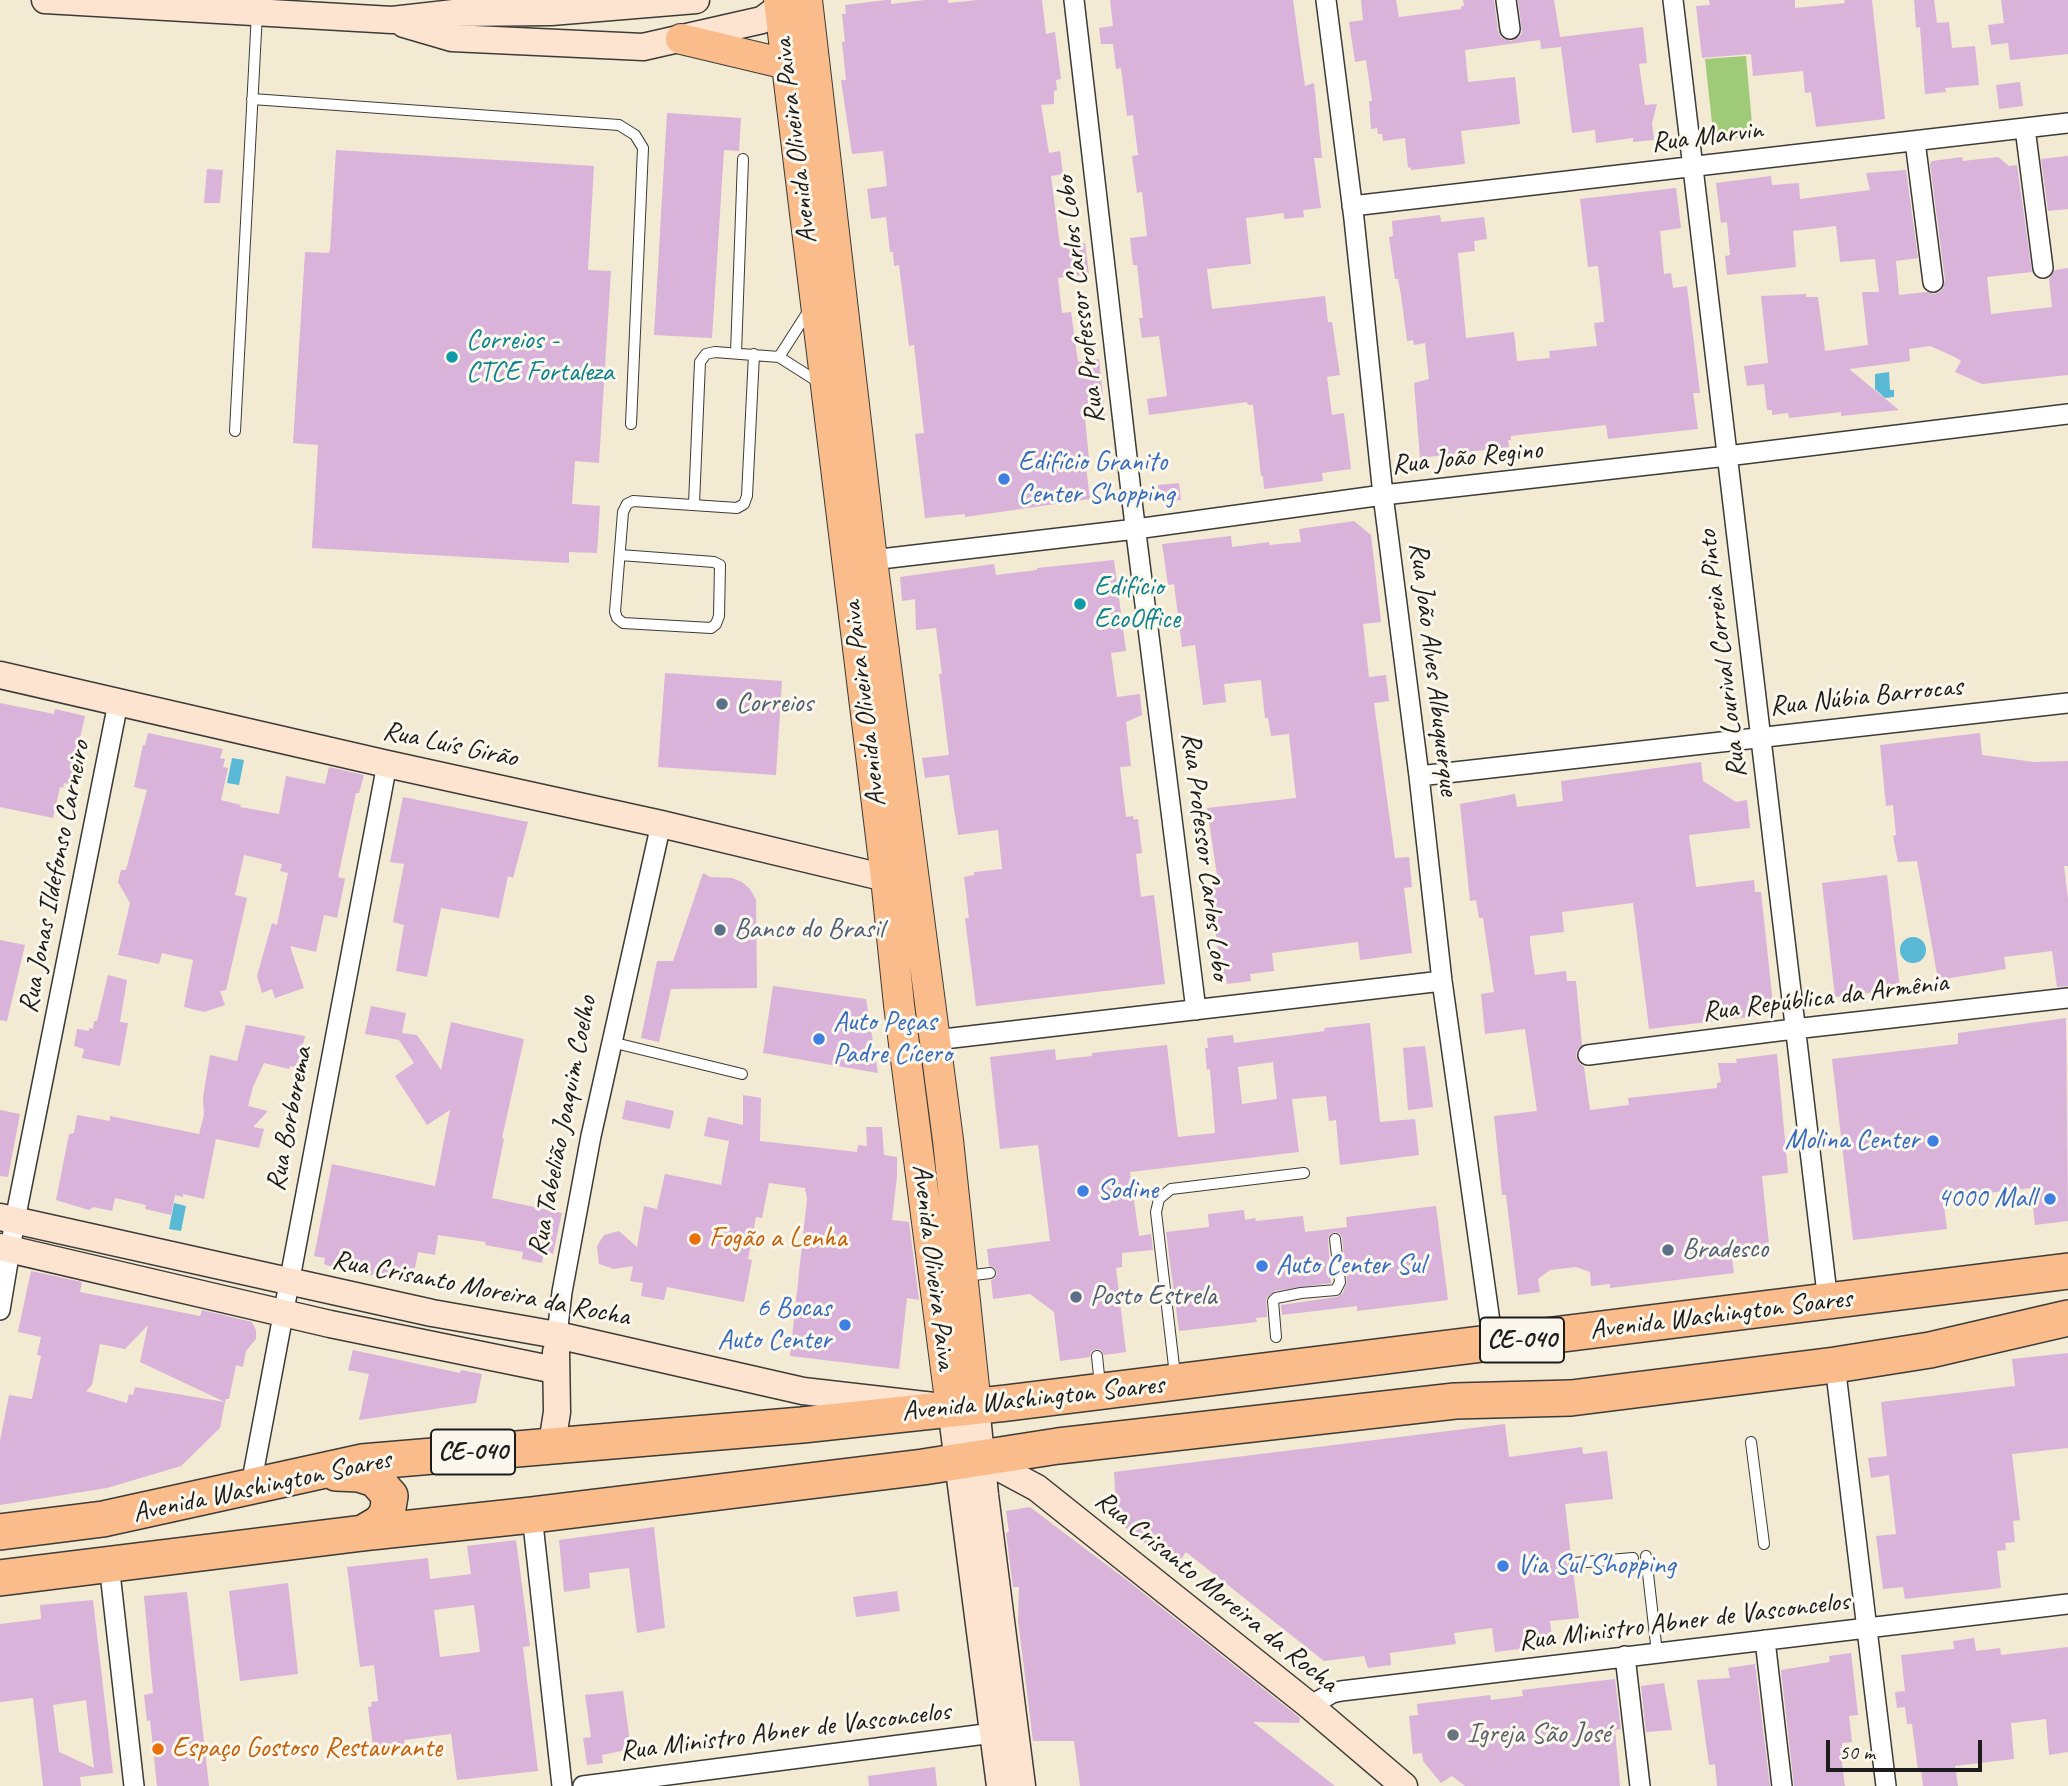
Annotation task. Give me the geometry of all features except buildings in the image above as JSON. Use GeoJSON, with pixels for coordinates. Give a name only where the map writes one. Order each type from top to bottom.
{"type":"FeatureCollection","features":[{"type":"Feature","properties":{"kind":"highway","name":"Avenida Washington Soares"},"geometry":{"type":"LineString","coordinates":[[0,1532],[103,1519],[156,1509],[251,1485],[362,1462],[802,1425],[1101,1392],[2068,1271]]}},
{"type":"Feature","properties":{"kind":"highway","name":"Avenida Washington Soares"},"geometry":{"type":"LineString","coordinates":[[0,1578],[532,1516],[969,1460],[1058,1446],[1455,1401],[1571,1398],[1835,1365],[1930,1350],[2068,1318]]}},
{"type":"Feature","properties":{"kind":"highway"},"geometry":{"type":"LineString","coordinates":[[316,1472],[359,1474],[375,1479],[390,1496],[387,1514],[380,1523],[363,1534]]}},
{"type":"Feature","properties":{"kind":"main road","name":"Avenida Oliveira Paiva"},"geometry":{"type":"LineString","coordinates":[[788,2],[786,64],[886,878],[899,1005],[963,1407]]}},
{"type":"Feature","properties":{"kind":"main road","name":"Avenida Oliveira Paiva"},"geometry":{"type":"LineString","coordinates":[[788,2],[873,560],[948,1140],[975,1275],[963,1407]]}},
{"type":"Feature","properties":{"kind":"main road"},"geometry":{"type":"LineString","coordinates":[[681,39],[786,64]]}},
{"type":"Feature","properties":{"kind":"street"},"geometry":{"type":"LineString","coordinates":[[45,0],[393,20],[454,13],[551,12],[696,0]]}},
{"type":"Feature","properties":{"kind":"street","name":"Rua Professor Carlos Lobo"},"geometry":{"type":"LineString","coordinates":[[1074,0],[1196,1010]]}},
{"type":"Feature","properties":{"kind":"street","name":"Rua João Alves Albuquerque"},"geometry":{"type":"LineString","coordinates":[[1326,0],[1442,981],[1493,1343]]}},
{"type":"Feature","properties":{"kind":"street"},"geometry":{"type":"LineString","coordinates":[[1506,0],[1510,29]]}},
{"type":"Feature","properties":{"kind":"street","name":"Rua Lourival Correia Pìnto"},"geometry":{"type":"LineString","coordinates":[[1673,0],[1828,1302]]}},
{"type":"Feature","properties":{"kind":"street"},"geometry":{"type":"LineString","coordinates":[[393,20],[452,38],[643,47],[762,20],[788,2]]}},
{"type":"Feature","properties":{"kind":"street"},"geometry":{"type":"LineString","coordinates":[[643,47],[632,37],[630,24],[647,6]]}},
{"type":"Feature","properties":{"kind":"street","name":"Rua Marvin"},"geometry":{"type":"LineString","coordinates":[[1352,206],[2068,123]]}},
{"type":"Feature","properties":{"kind":"street"},"geometry":{"type":"LineString","coordinates":[[2025,128],[2043,268]]}},
{"type":"Feature","properties":{"kind":"street"},"geometry":{"type":"LineString","coordinates":[[1915,141],[1933,282]]}},
{"type":"Feature","properties":{"kind":"street","name":"Rua João Regino"},"geometry":{"type":"LineString","coordinates":[[873,560],[1383,495],[2068,414]]}},
{"type":"Feature","properties":{"kind":"street","name":"Rua Luís Girão"},"geometry":{"type":"LineString","coordinates":[[0,675],[662,824],[886,878]]}},
{"type":"Feature","properties":{"kind":"street","name":"Rua Jonas Ildefonso Carneiro"},"geometry":{"type":"LineString","coordinates":[[0,1310],[8,1218],[118,703]]}},
{"type":"Feature","properties":{"kind":"street","name":"Rua Núbia Barrocas"},"geometry":{"type":"LineString","coordinates":[[1419,776],[2068,703]]}},
{"type":"Feature","properties":{"kind":"street","name":"Rua Borborema"},"geometry":{"type":"LineString","coordinates":[[251,1485],[387,764]]}},
{"type":"Feature","properties":{"kind":"street","name":"Rua Tabelião Joaquim Coelho"},"geometry":{"type":"LineString","coordinates":[[552,1444],[557,1412],[555,1370],[562,1292],[611,1042],[662,824]]}},
{"type":"Feature","properties":{"kind":"street"},"geometry":{"type":"LineString","coordinates":[[935,1040],[1442,981]]}},
{"type":"Feature","properties":{"kind":"street","name":"Rua República da Armênia"},"geometry":{"type":"LineString","coordinates":[[1588,1055],[1794,1028],[2068,998]]}},
{"type":"Feature","properties":{"kind":"street","name":"Rua Crisanto Moreira da Rocha"},"geometry":{"type":"LineString","coordinates":[[8,1218],[288,1282],[432,1313],[557,1335],[803,1391],[963,1407]]}},
{"type":"Feature","properties":{"kind":"street"},"geometry":{"type":"LineString","coordinates":[[5,1248],[282,1312],[555,1370]]}},
{"type":"Feature","properties":{"kind":"street"},"geometry":{"type":"LineString","coordinates":[[1835,1365],[1886,1786]]}},
{"type":"Feature","properties":{"kind":"street"},"geometry":{"type":"LineString","coordinates":[[963,1407],[1000,1786]]}},
{"type":"Feature","properties":{"kind":"street"},"geometry":{"type":"LineString","coordinates":[[969,1460],[1022,1786]]}},
{"type":"Feature","properties":{"kind":"street","name":"Rua Crisanto Moreira da Rocha"},"geometry":{"type":"LineString","coordinates":[[969,1460],[1037,1488],[1310,1706],[1404,1786]]}},
{"type":"Feature","properties":{"kind":"street"},"geometry":{"type":"LineString","coordinates":[[532,1516],[562,1786]]}},
{"type":"Feature","properties":{"kind":"street"},"geometry":{"type":"LineString","coordinates":[[108,1564],[134,1786]]}},
{"type":"Feature","properties":{"kind":"street","name":"Rua Ministro Abner de Vasconcelos"},"geometry":{"type":"LineString","coordinates":[[1310,1706],[1341,1691],[2068,1604]]}},
{"type":"Feature","properties":{"kind":"street"},"geometry":{"type":"LineString","coordinates":[[1765,1640],[1782,1786]]}},
{"type":"Feature","properties":{"kind":"street"},"geometry":{"type":"LineString","coordinates":[[1625,1656],[1640,1786]]}},
{"type":"Feature","properties":{"kind":"street","name":"Rua Ministro Abner de Vasconcelos"},"geometry":{"type":"LineString","coordinates":[[583,1786],[993,1733]]}},
{"type":"Feature","properties":{"kind":"lane"},"geometry":{"type":"LineString","coordinates":[[235,431],[257,13]]}},
{"type":"Feature","properties":{"kind":"lane"},"geometry":{"type":"LineString","coordinates":[[252,99],[620,125],[635,135],[643,148],[631,424]]}},
{"type":"Feature","properties":{"kind":"lane"},"geometry":{"type":"LineString","coordinates":[[736,353],[743,159]]}},
{"type":"Feature","properties":{"kind":"lane"},"geometry":{"type":"LineString","coordinates":[[779,357],[815,300]]}},
{"type":"Feature","properties":{"kind":"lane"},"geometry":{"type":"LineString","coordinates":[[694,504],[700,362],[706,354],[736,353],[779,357],[826,387]]}},
{"type":"Feature","properties":{"kind":"lane"},"geometry":{"type":"LineString","coordinates":[[620,555],[714,562],[720,565],[719,616],[716,624],[711,628],[623,623],[617,618],[615,612],[623,512],[633,501],[737,508],[744,504],[747,496],[754,354]]}},
{"type":"Feature","properties":{"kind":"lane"},"geometry":{"type":"LineString","coordinates":[[611,1042],[742,1074]]}},
{"type":"Feature","properties":{"kind":"lane"},"geometry":{"type":"LineString","coordinates":[[1176,1383],[1156,1212],[1159,1199],[1171,1189],[1304,1173]]}},
{"type":"Feature","properties":{"kind":"lane"},"geometry":{"type":"LineString","coordinates":[[1276,1337],[1273,1301],[1276,1298],[1336,1290],[1340,1282],[1335,1239]]}},
{"type":"Feature","properties":{"kind":"lane"},"geometry":{"type":"LineString","coordinates":[[1097,1356],[1101,1392]]}},
{"type":"Feature","properties":{"kind":"lane"},"geometry":{"type":"LineString","coordinates":[[1751,1442],[1764,1544]]}},
{"type":"Feature","properties":{"kind":"lane"},"geometry":{"type":"LineString","coordinates":[[1646,1556],[1657,1653]]}},
{"type":"Feature","properties":{"kind":"lane"},"geometry":{"type":"LineString","coordinates":[[1574,1563],[1633,1558]]}},
{"type":"Feature","properties":{"kind":"green space"},"geometry":{"type":"Polygon","coordinates":[[[1746,56],[1753,136],[1714,141],[1705,59],[1746,56]]]}},
{"type":"Feature","properties":{"kind":"water"},"geometry":{"type":"Polygon","coordinates":[[[1889,372],[1890,390],[1894,390],[1894,397],[1885,398],[1875,389],[1875,374],[1889,372]]]}},
{"type":"Feature","properties":{"kind":"water"},"geometry":{"type":"Polygon","coordinates":[[[232,758],[244,760],[239,785],[227,783],[232,758]]]}},
{"type":"Feature","properties":{"kind":"water"},"geometry":{"type":"Polygon","coordinates":[[[1913,937],[1922,941],[1926,950],[1922,959],[1913,963],[1904,959],[1900,950],[1904,941],[1913,937]]]}},
{"type":"Feature","properties":{"kind":"water"},"geometry":{"type":"Polygon","coordinates":[[[174,1203],[186,1206],[181,1231],[169,1229],[174,1203]]]}},
{"type":"Feature","properties":{"kind":"place","name":"Correios - CTCE Fortaleza"},"geometry":{"type":"Point","coordinates":[452,357]}},
{"type":"Feature","properties":{"kind":"place","name":"Edifício Granito Center Shopping"},"geometry":{"type":"Point","coordinates":[1004,479]}},
{"type":"Feature","properties":{"kind":"place","name":"Edifício EcoOffice"},"geometry":{"type":"Point","coordinates":[1080,604]}},
{"type":"Feature","properties":{"kind":"place","name":"Correios"},"geometry":{"type":"Point","coordinates":[722,704]}},
{"type":"Feature","properties":{"kind":"place","name":"Banco do Brasil"},"geometry":{"type":"Point","coordinates":[720,930]}},
{"type":"Feature","properties":{"kind":"place","name":"Auto Peças Padre Cícero"},"geometry":{"type":"Point","coordinates":[819,1039]}},
{"type":"Feature","properties":{"kind":"place","name":"Molina Center"},"geometry":{"type":"Point","coordinates":[1933,1141]}},
{"type":"Feature","properties":{"kind":"place","name":"Sodine"},"geometry":{"type":"Point","coordinates":[1083,1191]}},
{"type":"Feature","properties":{"kind":"place","name":"4000 Mall"},"geometry":{"type":"Point","coordinates":[2050,1199]}},
{"type":"Feature","properties":{"kind":"place","name":"Fogão a Lenha"},"geometry":{"type":"Point","coordinates":[695,1239]}},
{"type":"Feature","properties":{"kind":"place","name":"Bradesco"},"geometry":{"type":"Point","coordinates":[1668,1250]}},
{"type":"Feature","properties":{"kind":"place","name":"Auto Center Sul"},"geometry":{"type":"Point","coordinates":[1262,1266]}},
{"type":"Feature","properties":{"kind":"place","name":"Posto Estrela"},"geometry":{"type":"Point","coordinates":[1076,1297]}},
{"type":"Feature","properties":{"kind":"place","name":"6 Bocas Auto Center"},"geometry":{"type":"Point","coordinates":[845,1325]}},
{"type":"Feature","properties":{"kind":"place","name":"Via Sul Shopping"},"geometry":{"type":"Point","coordinates":[1503,1566]}},
{"type":"Feature","properties":{"kind":"place","name":"Igreja São José"},"geometry":{"type":"Point","coordinates":[1453,1735]}},
{"type":"Feature","properties":{"kind":"place","name":"Espaço Gostoso Restaurante"},"geometry":{"type":"Point","coordinates":[158,1749]}}]}
